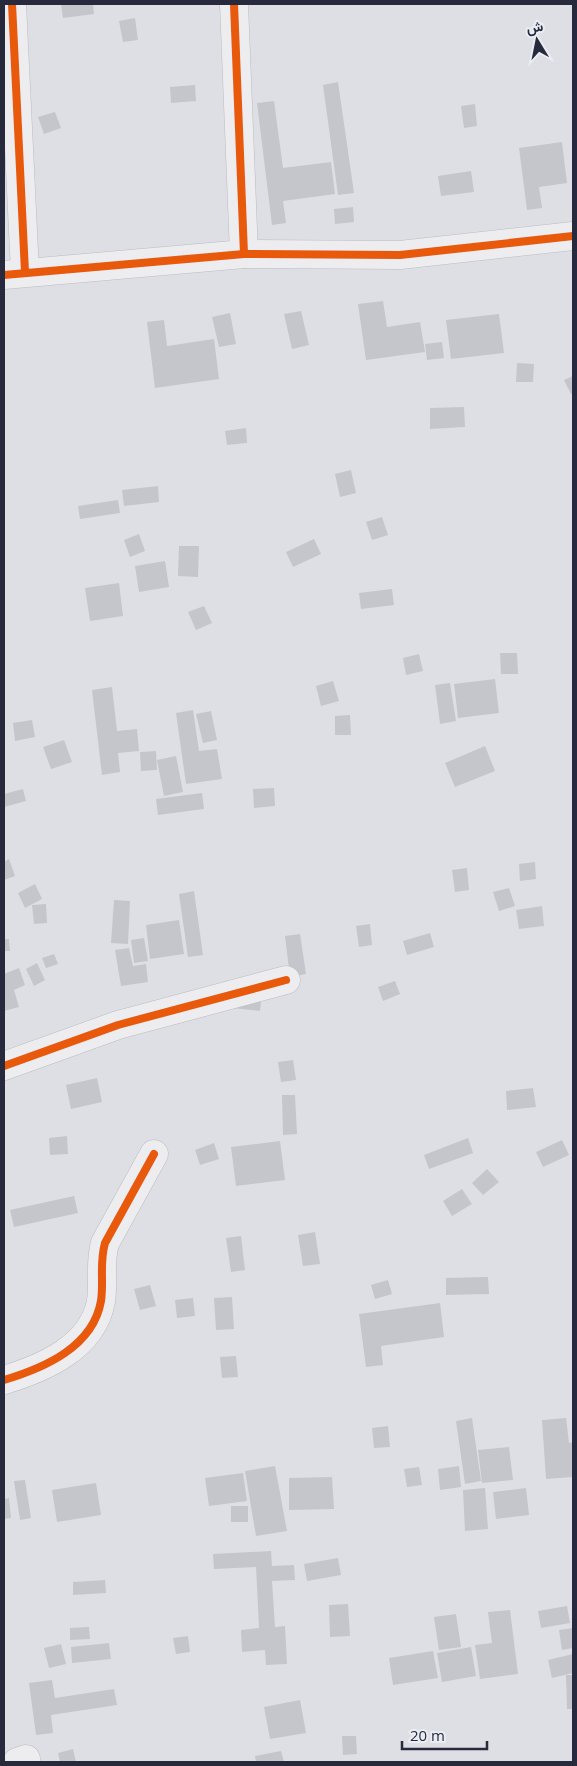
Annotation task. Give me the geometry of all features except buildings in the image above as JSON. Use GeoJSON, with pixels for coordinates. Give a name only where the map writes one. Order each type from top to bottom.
{"type":"FeatureCollection","features":[{"type":"Feature","properties":{"kind":"street"},"geometry":{"type":"LineString","coordinates":[[12,4],[14,274],[244,254],[400,255],[573,236]]}},
{"type":"Feature","properties":{"kind":"street"},"geometry":{"type":"LineString","coordinates":[[234,4],[244,254]]}},
{"type":"Feature","properties":{"kind":"street"},"geometry":{"type":"LineString","coordinates":[[4,1066],[118,1025],[286,980]]}},
{"type":"Feature","properties":{"kind":"street"},"geometry":{"type":"LineString","coordinates":[[4,1380],[32,1372],[80,1342],[95,1321],[101,1300],[101,1258],[105,1243],[154,1154]]}},
{"type":"Feature","properties":{"kind":"cycle path"},"geometry":{"type":"LineString","coordinates":[[12,4],[25,272]]}},
{"type":"Feature","properties":{"kind":"cycle path"},"geometry":{"type":"LineString","coordinates":[[234,4],[244,254]]}},
{"type":"Feature","properties":{"kind":"cycle path"},"geometry":{"type":"LineString","coordinates":[[4,275],[244,254],[400,255],[573,236]]}},
{"type":"Feature","properties":{"kind":"cycle path"},"geometry":{"type":"LineString","coordinates":[[4,1066],[118,1025],[286,980]]}},
{"type":"Feature","properties":{"kind":"cycle path"},"geometry":{"type":"LineString","coordinates":[[4,1380],[50,1362],[77,1343],[88,1331],[96,1317],[101,1301],[102,1258],[105,1243],[154,1154]]}}]}
